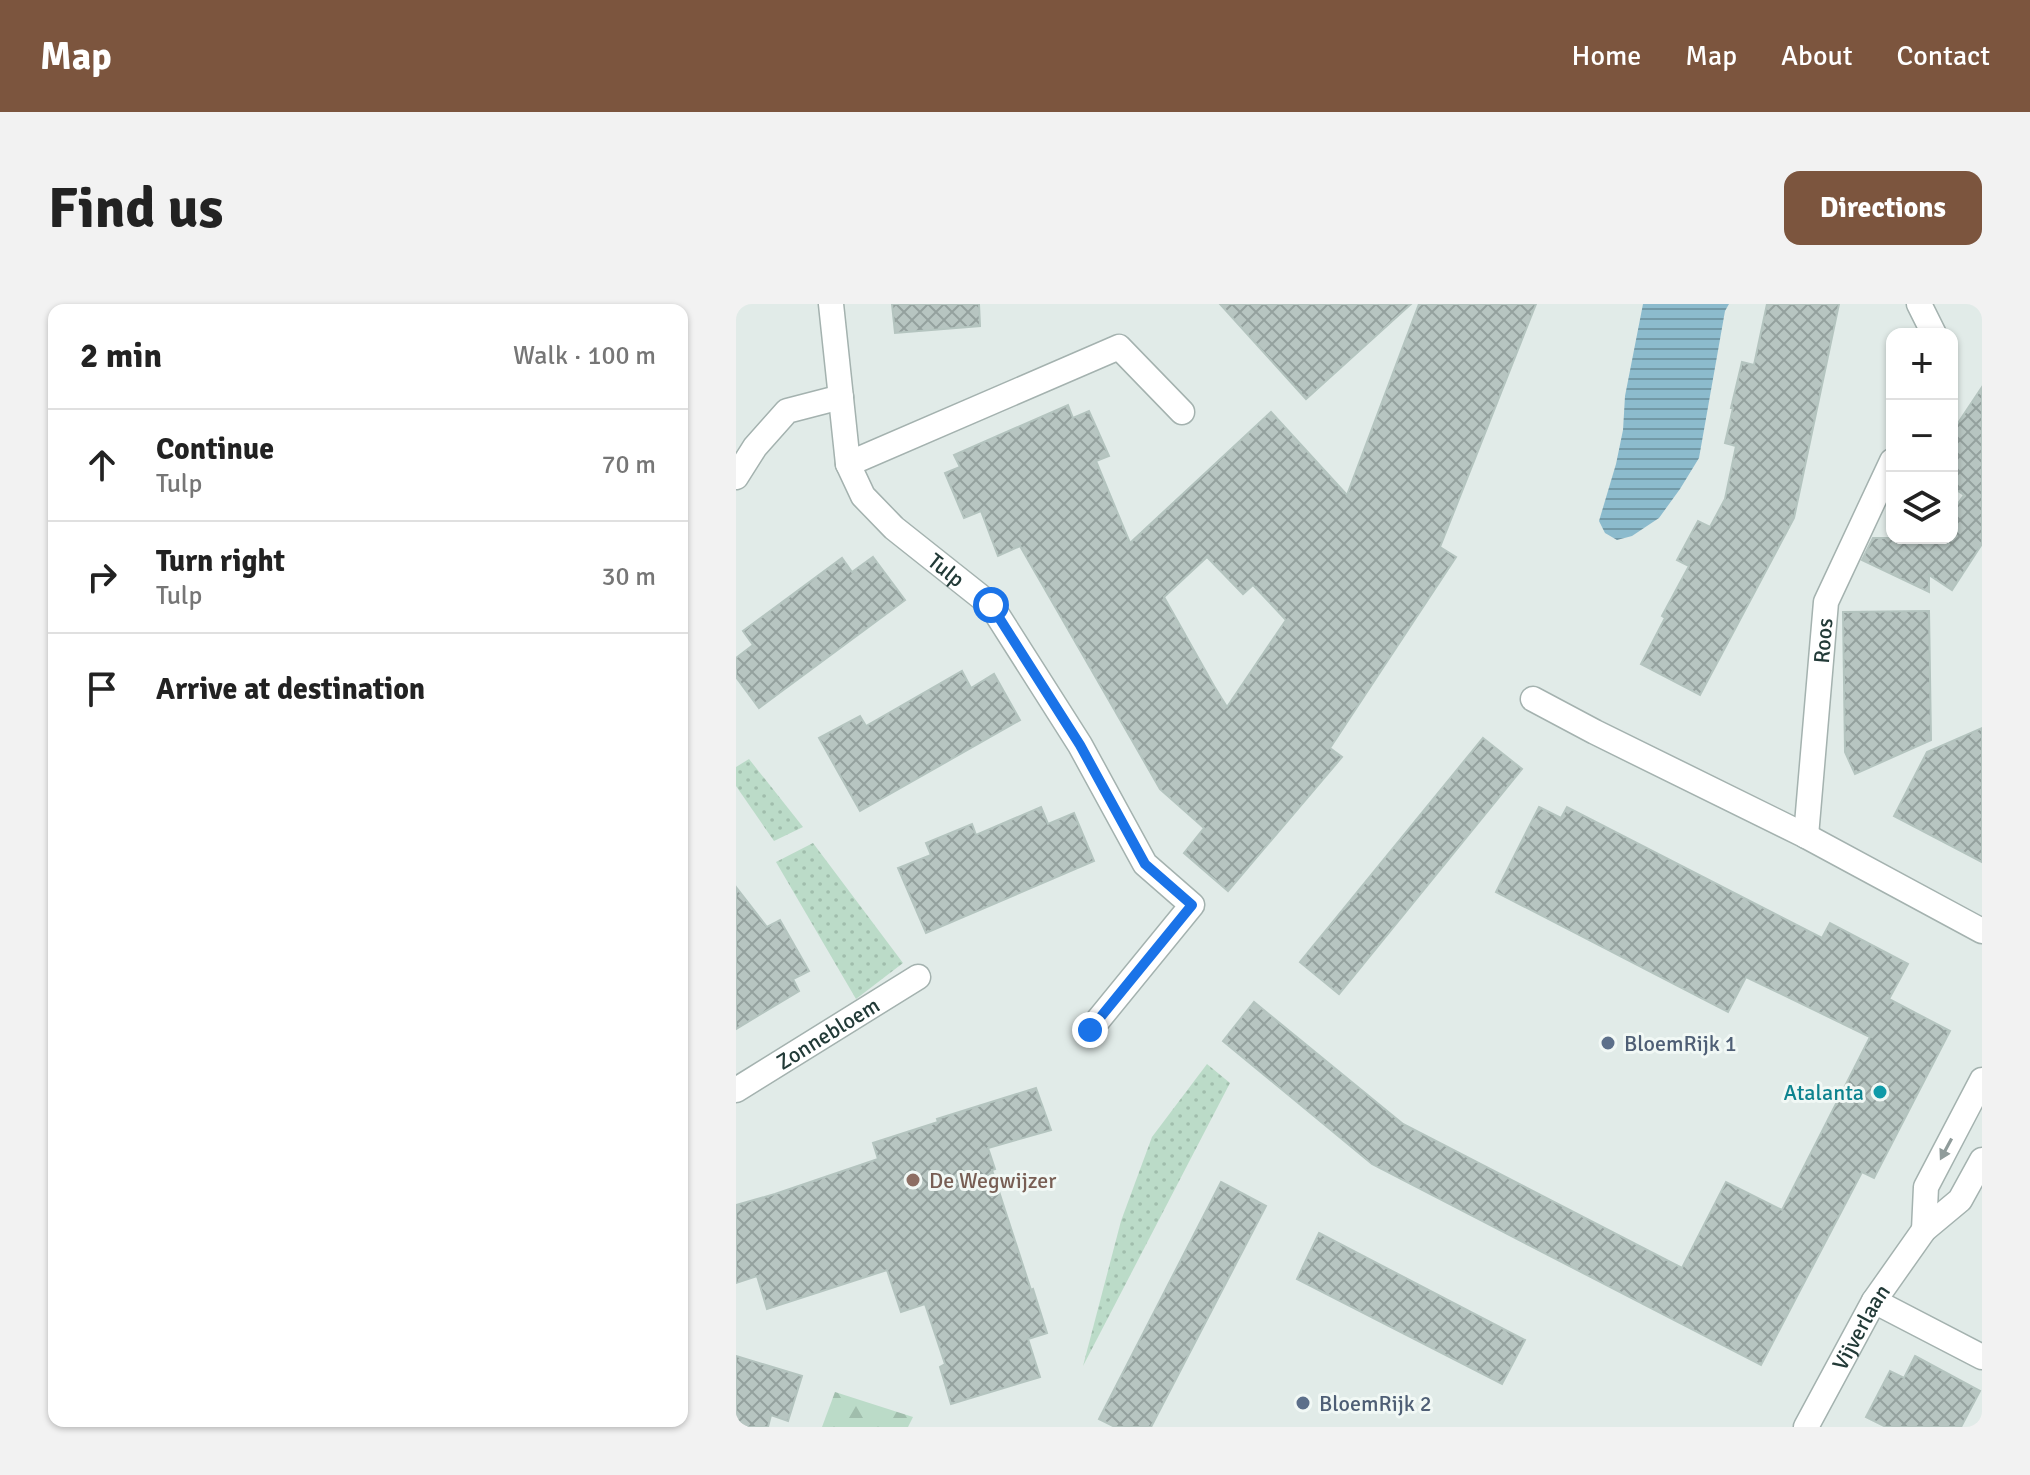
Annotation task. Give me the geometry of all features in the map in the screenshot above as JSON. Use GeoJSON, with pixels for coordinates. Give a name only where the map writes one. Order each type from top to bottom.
{"type":"FeatureCollection","features":[{"type":"Feature","properties":{"kind":"street","name":"Tulp"},"geometry":{"type":"LineString","coordinates":[[831,304],[848,464],[863,496],[894,528],[991,605],[1080,745],[1145,864],[1192,905],[1090,1030]]}},
{"type":"Feature","properties":{"kind":"street"},"geometry":{"type":"LineString","coordinates":[[1919,304],[1931,328]]}},
{"type":"Feature","properties":{"kind":"street"},"geometry":{"type":"LineString","coordinates":[[848,464],[1119,347],[1182,412]]}},
{"type":"Feature","properties":{"kind":"street"},"geometry":{"type":"LineString","coordinates":[[736,477],[755,447],[787,411],[841,397]]}},
{"type":"Feature","properties":{"kind":"street","name":"Roos"},"geometry":{"type":"LineString","coordinates":[[1806,836],[1826,602],[1887,472]]}},
{"type":"Feature","properties":{"kind":"street"},"geometry":{"type":"LineString","coordinates":[[1533,699],[1806,836],[1982,931]]}},
{"type":"Feature","properties":{"kind":"street","name":"Zonnebloem"},"geometry":{"type":"LineString","coordinates":[[736,1090],[918,977]]}},
{"type":"Feature","properties":{"kind":"street"},"geometry":{"type":"LineString","coordinates":[[1924,1230],[1926,1187],[1982,1080]]}},
{"type":"Feature","properties":{"kind":"street","name":"Vijverlaan"},"geometry":{"type":"LineString","coordinates":[[1806,1427],[1874,1301],[1924,1230],[1960,1200],[1982,1160]]}},
{"type":"Feature","properties":{"kind":"street"},"geometry":{"type":"LineString","coordinates":[[1874,1301],[1982,1357]]}},
{"type":"Feature","properties":{"kind":"green space"},"geometry":{"type":"Polygon","coordinates":[[[749,759],[803,827],[774,841],[736,786],[736,767],[749,759]]]}},
{"type":"Feature","properties":{"kind":"green space"},"geometry":{"type":"Polygon","coordinates":[[[813,843],[903,963],[856,999],[776,862],[813,843]]]}},
{"type":"Feature","properties":{"kind":"green space"},"geometry":{"type":"Polygon","coordinates":[[[1207,1064],[1230,1083],[1083,1366],[1121,1221],[1152,1137],[1207,1064]]]}},
{"type":"Feature","properties":{"kind":"green space"},"geometry":{"type":"Polygon","coordinates":[[[835,1392],[913,1417],[908,1427],[822,1427],[835,1392]]]}},
{"type":"Feature","properties":{"kind":"water"},"geometry":{"type":"Polygon","coordinates":[[[1643,304],[1729,304],[1725,311],[1699,458],[1659,518],[1632,536],[1617,540],[1605,533],[1599,521],[1623,430],[1625,396],[1643,304]]]}},
{"type":"Feature","properties":{"kind":"building"},"geometry":{"type":"Polygon","coordinates":[[[892,304],[979,304],[980,326],[895,333],[892,304]]]}},
{"type":"Feature","properties":{"kind":"building"},"geometry":{"type":"Polygon","coordinates":[[[1220,304],[1411,304],[1306,399],[1220,304]]]}},
{"type":"Feature","properties":{"kind":"building"},"geometry":{"type":"Polygon","coordinates":[[[1419,304],[1536,304],[1440,547],[1456,557],[1330,748],[1342,757],[1228,891],[1184,853],[1204,828],[1160,789],[1020,546],[998,556],[981,511],[964,518],[945,473],[960,467],[954,455],[1068,405],[1073,418],[1089,411],[1109,456],[1096,461],[1130,543],[1271,412],[1347,495],[1419,304]],[[1207,557],[1164,597],[1227,707],[1286,620],[1253,585],[1243,594],[1207,557]]]}},
{"type":"Feature","properties":{"kind":"building"},"geometry":{"type":"Polygon","coordinates":[[[1767,304],[1839,304],[1794,518],[1700,695],[1641,664],[1689,566],[1677,560],[1698,521],[1710,527],[1725,499],[1736,446],[1725,443],[1731,408],[1742,362],[1754,365],[1767,304]]]}},
{"type":"Feature","properties":{"kind":"building"},"geometry":{"type":"Polygon","coordinates":[[[1982,387],[1982,544],[1952,590],[1929,575],[1929,592],[1862,560],[1873,538],[1886,538],[1886,544],[1958,544],[1958,504],[1964,495],[1958,491],[1958,423],[1982,387]]]}},
{"type":"Feature","properties":{"kind":"building"},"geometry":{"type":"Polygon","coordinates":[[[873,557],[905,600],[759,708],[736,677],[736,658],[753,645],[743,631],[842,558],[852,572],[873,557]]]}},
{"type":"Feature","properties":{"kind":"building"},"geometry":{"type":"Polygon","coordinates":[[[1929,611],[1931,740],[1855,774],[1845,752],[1843,612],[1929,611]]]}},
{"type":"Feature","properties":{"kind":"building"},"geometry":{"type":"Polygon","coordinates":[[[962,671],[971,688],[994,674],[1020,720],[860,811],[819,738],[860,716],[866,726],[962,671]]]}},
{"type":"Feature","properties":{"kind":"building"},"geometry":{"type":"Polygon","coordinates":[[[1982,728],[1982,862],[1894,816],[1927,752],[1982,728]]]}},
{"type":"Feature","properties":{"kind":"building"},"geometry":{"type":"Polygon","coordinates":[[[1483,738],[1522,769],[1339,994],[1300,962],[1483,738]]]}},
{"type":"Feature","properties":{"kind":"building"},"geometry":{"type":"Polygon","coordinates":[[[1041,807],[1048,824],[1074,813],[1094,861],[926,933],[898,868],[931,855],[926,843],[972,824],[976,835],[1041,807]]]}},
{"type":"Feature","properties":{"kind":"building"},"geometry":{"type":"Polygon","coordinates":[[[1539,807],[1561,818],[1567,807],[1822,938],[1830,923],[1908,964],[1889,999],[1950,1031],[1874,1178],[1862,1172],[1761,1365],[1372,1164],[1223,1041],[1254,1002],[1403,1124],[1682,1268],[1726,1182],[1782,1210],[1870,1037],[1746,977],[1728,1012],[1496,892],[1539,807]]]}},
{"type":"Feature","properties":{"kind":"building"},"geometry":{"type":"Polygon","coordinates":[[[736,887],[767,927],[780,920],[809,971],[793,979],[799,991],[736,1029],[736,887]]]}},
{"type":"Feature","properties":{"kind":"building"},"geometry":{"type":"Polygon","coordinates":[[[1036,1088],[1051,1130],[988,1148],[995,1169],[992,1170],[1047,1333],[1028,1339],[1040,1377],[951,1404],[940,1367],[945,1364],[925,1304],[901,1312],[887,1270],[767,1309],[757,1276],[736,1283],[736,1205],[878,1159],[873,1143],[1036,1088]]]}},
{"type":"Feature","properties":{"kind":"building"},"geometry":{"type":"Polygon","coordinates":[[[1221,1182],[1266,1206],[1151,1427],[1115,1427],[1099,1419],[1221,1182]]]}},
{"type":"Feature","properties":{"kind":"building"},"geometry":{"type":"Polygon","coordinates":[[[1319,1233],[1525,1340],[1502,1384],[1297,1279],[1319,1233]]]}},
{"type":"Feature","properties":{"kind":"building"},"geometry":{"type":"Polygon","coordinates":[[[736,1356],[802,1376],[788,1421],[771,1415],[768,1427],[736,1427],[736,1356]]]}},
{"type":"Feature","properties":{"kind":"building"},"geometry":{"type":"Polygon","coordinates":[[[1915,1356],[1980,1391],[1961,1427],[1886,1427],[1866,1417],[1890,1371],[1904,1378],[1915,1356]]]}},
{"type":"Feature","properties":{"kind":"place","name":"BloemRijk 1"},"geometry":{"type":"Point","coordinates":[1608,1043]}},
{"type":"Feature","properties":{"kind":"place","name":"Atalanta"},"geometry":{"type":"Point","coordinates":[1880,1092]}},
{"type":"Feature","properties":{"kind":"place","name":"De Wegwijzer"},"geometry":{"type":"Point","coordinates":[913,1180]}},
{"type":"Feature","properties":{"kind":"place","name":"BloemRijk 2"},"geometry":{"type":"Point","coordinates":[1303,1403]}},
{"type":"Feature","properties":{"kind":"route"},"geometry":{"type":"LineString","coordinates":[[991,605],[1080,745],[1145,864],[1192,905],[1090,1030]]}}]}
